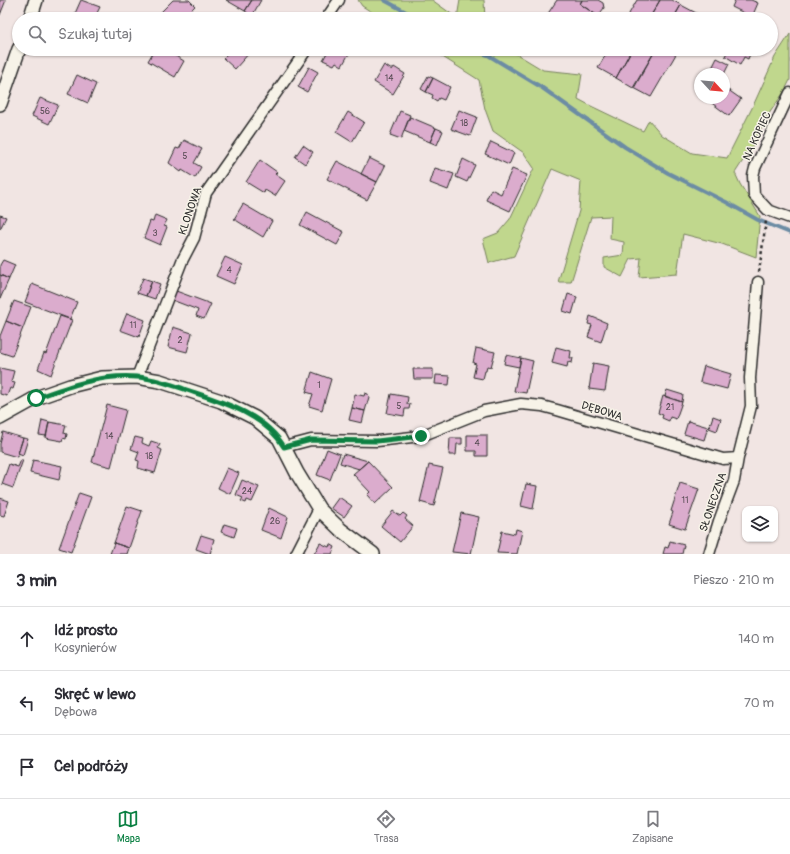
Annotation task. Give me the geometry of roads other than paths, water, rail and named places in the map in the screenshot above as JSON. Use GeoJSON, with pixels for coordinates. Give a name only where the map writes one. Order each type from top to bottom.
{"type":"FeatureCollection","features":[{"type":"Feature","properties":{"kind":"street"},"geometry":{"type":"LineString","coordinates":[[32,12],[36,0]]}},
{"type":"Feature","properties":{"kind":"street"},"geometry":{"type":"LineString","coordinates":[[331,12],[339,0]]}},
{"type":"Feature","properties":{"kind":"street"},"geometry":{"type":"LineString","coordinates":[[0,104],[17,56]]}},
{"type":"Feature","properties":{"kind":"street","name":"KLONOWA"},"geometry":{"type":"LineString","coordinates":[[137,377],[182,261],[194,238],[206,193],[302,56]]}},
{"type":"Feature","properties":{"kind":"street","name":"NA KOPIEC"},"geometry":{"type":"LineString","coordinates":[[790,93],[753,176],[754,194],[768,210],[790,218]]}},
{"type":"Feature","properties":{"kind":"street"},"geometry":{"type":"LineString","coordinates":[[738,458],[751,406],[750,378],[758,282]]}},
{"type":"Feature","properties":{"kind":"street"},"geometry":{"type":"LineString","coordinates":[[0,418],[36,398],[70,386],[102,378],[137,377],[160,381],[221,401],[255,418],[279,438],[297,473],[319,509],[341,530],[373,554]]}},
{"type":"Feature","properties":{"kind":"street","name":"DĘBOWA"},"geometry":{"type":"LineString","coordinates":[[284,447],[311,440],[377,441],[421,436],[484,411],[521,404],[542,406],[557,410],[723,459],[738,458]]}},
{"type":"Feature","properties":{"kind":"street","name":"SŁONECZNA"},"geometry":{"type":"LineString","coordinates":[[709,554],[719,521],[734,481],[738,458]]}},
{"type":"Feature","properties":{"kind":"street"},"geometry":{"type":"LineString","coordinates":[[296,554],[319,509]]}},
{"type":"Feature","properties":{"kind":"waterway"},"geometry":{"type":"LineString","coordinates":[[384,0],[406,12]]}},
{"type":"Feature","properties":{"kind":"waterway"},"geometry":{"type":"LineString","coordinates":[[490,56],[541,87],[625,147],[668,173],[758,220],[790,233]]}}]}
